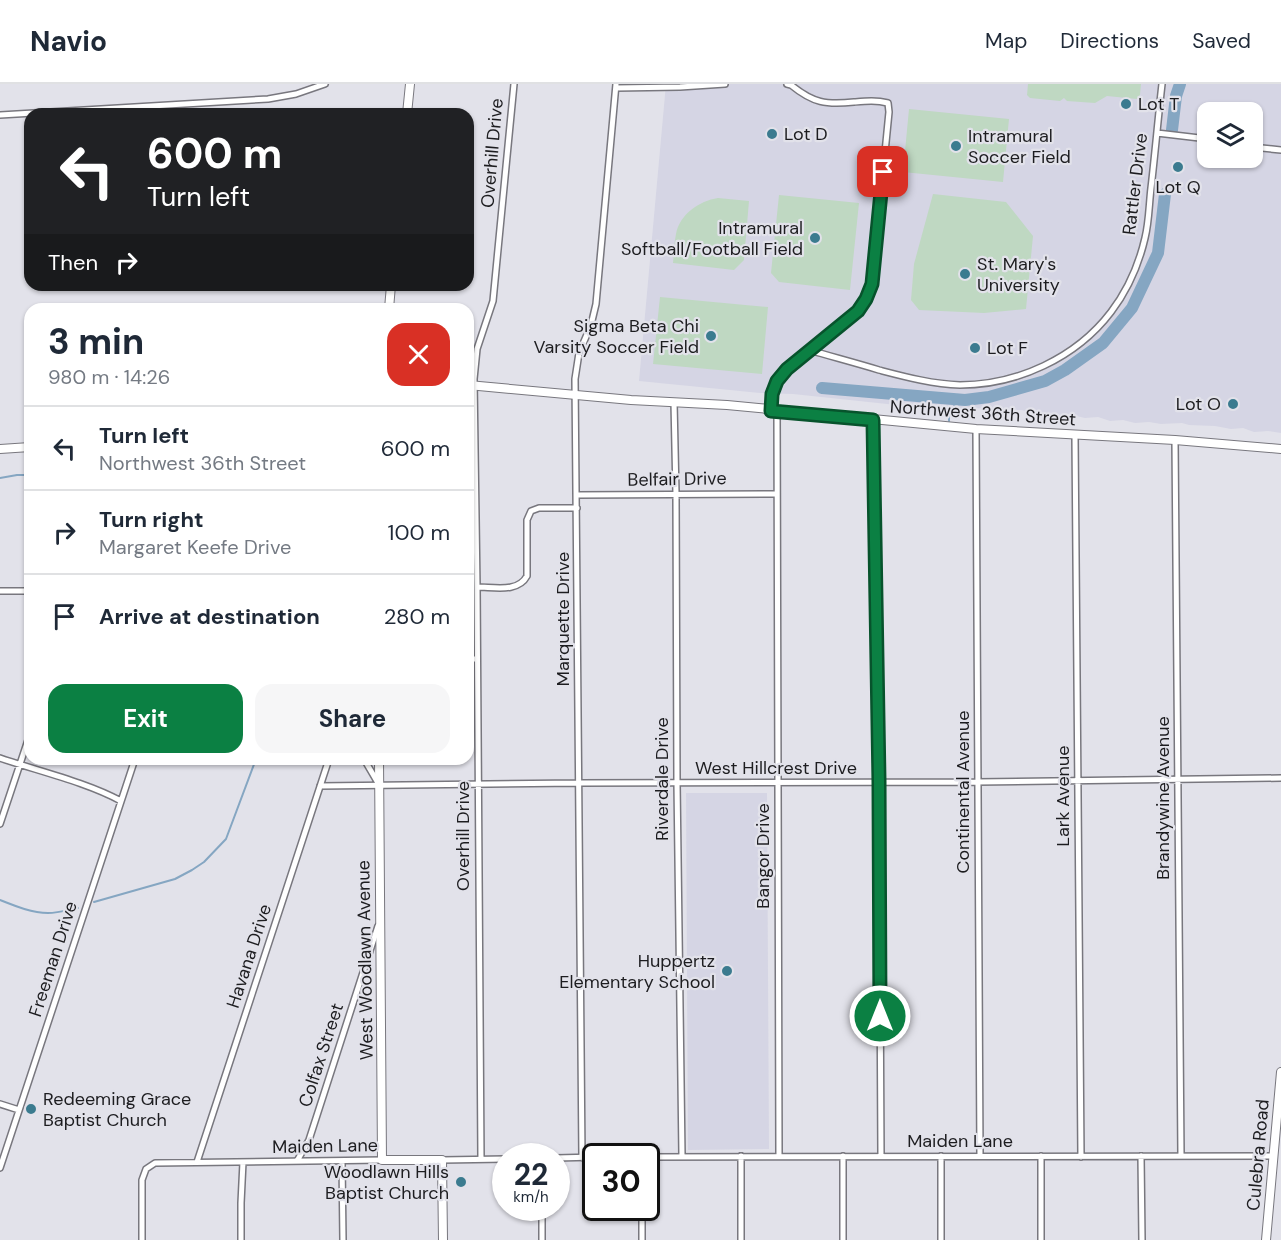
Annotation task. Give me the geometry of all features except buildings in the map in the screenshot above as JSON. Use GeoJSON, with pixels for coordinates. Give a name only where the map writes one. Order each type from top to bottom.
{"type":"FeatureCollection","features":[{"type":"Feature","properties":{"kind":"main road"},"geometry":{"type":"LineString","coordinates":[[408,108],[410,84]]}},
{"type":"Feature","properties":{"kind":"main road","name":"Northwest 36th Street"},"geometry":{"type":"LineString","coordinates":[[474,386],[631,400],[727,405],[976,429],[1175,440],[1281,449]]}},
{"type":"Feature","properties":{"kind":"main road"},"geometry":{"type":"LineString","coordinates":[[0,450],[24,448]]}},
{"type":"Feature","properties":{"kind":"main road","name":"West Woodlawn Avenue"},"geometry":{"type":"LineString","coordinates":[[379,765],[382,1160]]}},
{"type":"Feature","properties":{"kind":"main road","name":"Culebra Road"},"geometry":{"type":"LineString","coordinates":[[1266,1240],[1281,1072]]}},
{"type":"Feature","properties":{"kind":"main road","name":"Maiden Lane"},"geometry":{"type":"LineString","coordinates":[[382,1160],[442,1160]]}},
{"type":"Feature","properties":{"kind":"main road"},"geometry":{"type":"LineString","coordinates":[[442,1160],[442,1240]]}},
{"type":"Feature","properties":{"kind":"street"},"geometry":{"type":"LineString","coordinates":[[117,108],[268,99],[296,94],[326,84]]}},
{"type":"Feature","properties":{"kind":"street","name":"Overhill Drive"},"geometry":{"type":"LineString","coordinates":[[474,368],[477,349],[493,301],[514,84]]}},
{"type":"Feature","properties":{"kind":"street"},"geometry":{"type":"LineString","coordinates":[[616,86],[680,87],[725,84]]}},
{"type":"Feature","properties":{"kind":"street","name":"Bangor Drive"},"geometry":{"type":"LineString","coordinates":[[779,1156],[776,494],[772,394],[777,381],[787,369],[858,311],[866,299],[872,284],[889,112],[888,103],[879,101],[825,103],[807,98],[787,84]]}},
{"type":"Feature","properties":{"kind":"street","name":"Rattler Drive"},"geometry":{"type":"LineString","coordinates":[[809,350],[920,381],[960,385],[1023,375],[1072,350],[1111,312],[1135,268],[1146,237],[1162,84]]}},
{"type":"Feature","properties":{"kind":"street","name":"Marquette Drive"},"geometry":{"type":"LineString","coordinates":[[582,1158],[575,395],[576,365],[596,304],[616,86]]}},
{"type":"Feature","properties":{"kind":"street"},"geometry":{"type":"LineString","coordinates":[[0,115],[24,114]]}},
{"type":"Feature","properties":{"kind":"street"},"geometry":{"type":"LineString","coordinates":[[1157,133],[1197,138]]}},
{"type":"Feature","properties":{"kind":"street"},"geometry":{"type":"LineString","coordinates":[[1263,148],[1281,150]]}},
{"type":"Feature","properties":{"kind":"street","name":"Riverdale Drive"},"geometry":{"type":"LineString","coordinates":[[674,402],[682,1156]]}},
{"type":"Feature","properties":{"kind":"street"},"geometry":{"type":"LineString","coordinates":[[873,420],[879,782],[881,1156]]}},
{"type":"Feature","properties":{"kind":"street","name":"Continental Avenue"},"geometry":{"type":"LineString","coordinates":[[976,429],[980,1156]]}},
{"type":"Feature","properties":{"kind":"street","name":"Lark Avenue"},"geometry":{"type":"LineString","coordinates":[[1075,436],[1081,1156]]}},
{"type":"Feature","properties":{"kind":"street","name":"Brandywine Avenue"},"geometry":{"type":"LineString","coordinates":[[1175,440],[1181,1156]]}},
{"type":"Feature","properties":{"kind":"street","name":"Overhill Drive"},"geometry":{"type":"LineString","coordinates":[[474,486],[477,587],[481,1159]]}},
{"type":"Feature","properties":{"kind":"street","name":"Belfair Drive"},"geometry":{"type":"LineString","coordinates":[[577,495],[776,494]]}},
{"type":"Feature","properties":{"kind":"street"},"geometry":{"type":"LineString","coordinates":[[477,587],[516,587],[526,579],[527,520],[531,512],[539,508],[577,508]]}},
{"type":"Feature","properties":{"kind":"street"},"geometry":{"type":"LineString","coordinates":[[0,591],[24,591]]}},
{"type":"Feature","properties":{"kind":"street"},"geometry":{"type":"LineString","coordinates":[[0,824],[24,753]]}},
{"type":"Feature","properties":{"kind":"street"},"geometry":{"type":"LineString","coordinates":[[0,758],[107,793],[121,801]]}},
{"type":"Feature","properties":{"kind":"street","name":"Freeman Drive"},"geometry":{"type":"LineString","coordinates":[[0,1168],[133,765]]}},
{"type":"Feature","properties":{"kind":"street","name":"Havana Drive"},"geometry":{"type":"LineString","coordinates":[[197,1162],[326,765]]}},
{"type":"Feature","properties":{"kind":"street"},"geometry":{"type":"LineString","coordinates":[[368,765],[379,784]]}},
{"type":"Feature","properties":{"kind":"street","name":"West Hillcrest Drive"},"geometry":{"type":"LineString","coordinates":[[320,786],[1281,778]]}},
{"type":"Feature","properties":{"kind":"street","name":"Colfax Street"},"geometry":{"type":"LineString","coordinates":[[297,1161],[309,1140],[380,922]]}},
{"type":"Feature","properties":{"kind":"street"},"geometry":{"type":"LineString","coordinates":[[0,1104],[18,1110]]}},
{"type":"Feature","properties":{"kind":"street"},"geometry":{"type":"LineString","coordinates":[[741,1156],[741,1240]]}},
{"type":"Feature","properties":{"kind":"street"},"geometry":{"type":"LineString","coordinates":[[843,1156],[843,1240]]}},
{"type":"Feature","properties":{"kind":"street"},"geometry":{"type":"LineString","coordinates":[[941,1156],[941,1240]]}},
{"type":"Feature","properties":{"kind":"street"},"geometry":{"type":"LineString","coordinates":[[1041,1156],[1041,1240]]}},
{"type":"Feature","properties":{"kind":"street"},"geometry":{"type":"LineString","coordinates":[[1141,1156],[1142,1240]]}},
{"type":"Feature","properties":{"kind":"street","name":"Maiden Lane"},"geometry":{"type":"LineString","coordinates":[[660,1157],[1274,1156]]}},
{"type":"Feature","properties":{"kind":"street"},"geometry":{"type":"LineString","coordinates":[[570,1158],[582,1158]]}},
{"type":"Feature","properties":{"kind":"street","name":"Maiden Lane"},"geometry":{"type":"LineString","coordinates":[[442,1160],[492,1159]]}},
{"type":"Feature","properties":{"kind":"street","name":"Maiden Lane"},"geometry":{"type":"LineString","coordinates":[[142,1240],[142,1180],[146,1169],[155,1162],[382,1160]]}},
{"type":"Feature","properties":{"kind":"street"},"geometry":{"type":"LineString","coordinates":[[342,1161],[343,1240]]}},
{"type":"Feature","properties":{"kind":"street"},"geometry":{"type":"LineString","coordinates":[[241,1240],[243,1162]]}},
{"type":"Feature","properties":{"kind":"street"},"geometry":{"type":"LineString","coordinates":[[542,1221],[543,1240]]}},
{"type":"Feature","properties":{"kind":"street"},"geometry":{"type":"LineString","coordinates":[[642,1221],[642,1240]]}},
{"type":"Feature","properties":{"kind":"shaded area","name":"St. Mary's University"},"geometry":{"type":"Polygon","coordinates":[[[666,84],[1281,84],[1281,433],[1182,423],[1110,421],[1098,417],[1085,418],[1021,410],[1009,411],[999,408],[944,409],[793,394],[639,381],[666,84]]]}},
{"type":"Feature","properties":{"kind":"shaded area","name":"Huppertz Elementary School"},"geometry":{"type":"Polygon","coordinates":[[[686,793],[767,793],[769,1149],[688,1150],[686,793]]]}},
{"type":"Feature","properties":{"kind":"green space"},"geometry":{"type":"Polygon","coordinates":[[[1028,84],[1141,84],[1140,95],[1137,99],[1107,96],[1095,103],[1067,101],[1064,98],[1060,101],[1030,98],[1027,95],[1028,84]]]}},
{"type":"Feature","properties":{"kind":"green space","name":"Intramural Soccer Field"},"geometry":{"type":"Polygon","coordinates":[[[909,109],[1009,119],[1003,182],[903,172],[909,109]]]}},
{"type":"Feature","properties":{"kind":"green space"},"geometry":{"type":"Polygon","coordinates":[[[933,194],[1006,202],[1033,236],[1026,309],[984,313],[919,310],[911,300],[914,264],[933,194]]]}},
{"type":"Feature","properties":{"kind":"green space","name":"Intramural Softball/Football Field"},"geometry":{"type":"Polygon","coordinates":[[[779,195],[859,203],[850,290],[779,282],[771,273],[779,195]]]}},
{"type":"Feature","properties":{"kind":"green space"},"geometry":{"type":"Polygon","coordinates":[[[718,198],[749,201],[744,260],[734,270],[673,263],[676,234],[682,220],[697,205],[718,198]]]}},
{"type":"Feature","properties":{"kind":"green space","name":"Sigma Beta Chi Varsity Soccer Field"},"geometry":{"type":"Polygon","coordinates":[[[660,297],[768,307],[762,374],[653,364],[660,297]]]}},
{"type":"Feature","properties":{"kind":"waterway"},"geometry":{"type":"LineString","coordinates":[[1172,130],[1176,96],[1180,84]]}},
{"type":"Feature","properties":{"kind":"waterway"},"geometry":{"type":"LineString","coordinates":[[822,388],[965,400],[989,397],[1045,381],[1065,370],[1103,343],[1132,308],[1158,253],[1165,194]]}},
{"type":"Feature","properties":{"kind":"waterway"},"geometry":{"type":"LineString","coordinates":[[949,421],[955,399]]}},
{"type":"Feature","properties":{"kind":"waterway"},"geometry":{"type":"LineString","coordinates":[[0,478],[24,475]]}},
{"type":"Feature","properties":{"kind":"waterway"},"geometry":{"type":"LineString","coordinates":[[94,902],[175,879],[204,862],[226,839],[254,765]]}},
{"type":"Feature","properties":{"kind":"waterway"},"geometry":{"type":"LineString","coordinates":[[0,900],[42,913],[78,908]]}},
{"type":"Feature","properties":{"kind":"place","name":"Lot T"},"geometry":{"type":"Point","coordinates":[1126,104]}},
{"type":"Feature","properties":{"kind":"place","name":"Lot D"},"geometry":{"type":"Point","coordinates":[772,134]}},
{"type":"Feature","properties":{"kind":"place","name":"Intramural Soccer Field"},"geometry":{"type":"Point","coordinates":[956,146]}},
{"type":"Feature","properties":{"kind":"place","name":"Lot Q"},"geometry":{"type":"Point","coordinates":[1178,167]}},
{"type":"Feature","properties":{"kind":"place","name":"Intramural Softball/Football Field"},"geometry":{"type":"Point","coordinates":[815,238]}},
{"type":"Feature","properties":{"kind":"place","name":"St. Mary's University"},"geometry":{"type":"Point","coordinates":[965,274]}},
{"type":"Feature","properties":{"kind":"place","name":"Sigma Beta Chi Varsity Soccer Field"},"geometry":{"type":"Point","coordinates":[711,336]}},
{"type":"Feature","properties":{"kind":"place","name":"Lot F"},"geometry":{"type":"Point","coordinates":[975,348]}},
{"type":"Feature","properties":{"kind":"place","name":"Lot O"},"geometry":{"type":"Point","coordinates":[1233,404]}},
{"type":"Feature","properties":{"kind":"place","name":"Huppertz Elementary School"},"geometry":{"type":"Point","coordinates":[727,971]}},
{"type":"Feature","properties":{"kind":"place","name":"Redeeming Grace Baptist Church"},"geometry":{"type":"Point","coordinates":[31,1109]}},
{"type":"Feature","properties":{"kind":"place","name":"Woodlawn Hills Baptist Church"},"geometry":{"type":"Point","coordinates":[461,1182]}},
{"type":"Feature","properties":{"kind":"route"},"geometry":{"type":"LineString","coordinates":[[880,1016],[873,420],[771,411],[772,394],[777,381],[787,369],[858,311],[866,299],[872,284],[883,172]]}}]}
